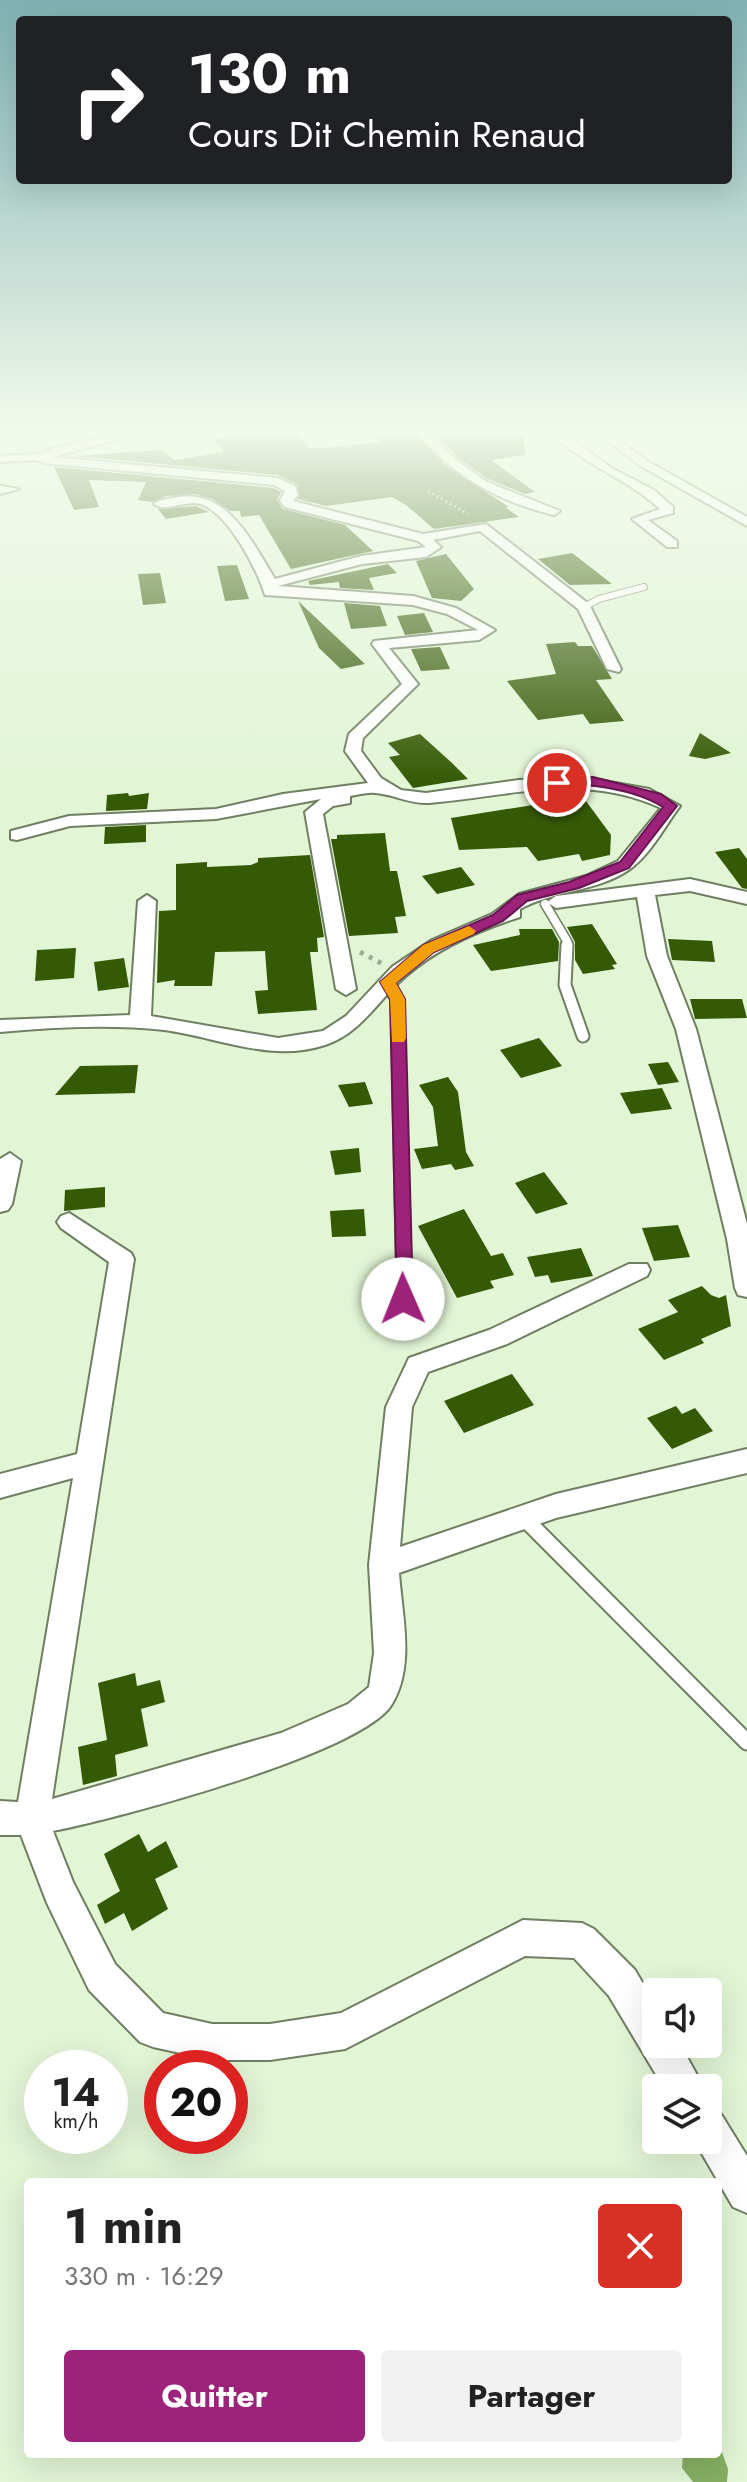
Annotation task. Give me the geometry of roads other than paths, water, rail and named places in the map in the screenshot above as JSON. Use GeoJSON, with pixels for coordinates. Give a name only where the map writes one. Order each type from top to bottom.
{"type":"FeatureCollection","features":[{"type":"Feature","properties":{"kind":"street"},"geometry":{"type":"LineString","coordinates":[[248,550],[271,584],[270,592],[336,594],[449,607],[488,630],[479,636],[379,644],[410,684],[355,737],[353,751],[380,789]]}},
{"type":"Feature","properties":{"kind":"street"},"geometry":{"type":"LineString","coordinates":[[271,584],[334,566],[426,553],[430,550]]}},
{"type":"Feature","properties":{"kind":"street"},"geometry":{"type":"LineString","coordinates":[[511,550],[584,607],[614,669]]}},
{"type":"Feature","properties":{"kind":"street"},"geometry":{"type":"LineString","coordinates":[[17,835],[69,821],[216,814],[283,799],[380,789],[400,797],[426,798],[593,781],[656,797],[671,806],[625,865],[574,885],[522,898],[498,918]]}},
{"type":"Feature","properties":{"kind":"street"},"geometry":{"type":"LineString","coordinates":[[346,989],[314,812],[328,802],[380,789]]}},
{"type":"Feature","properties":{"kind":"street"},"geometry":{"type":"LineString","coordinates":[[0,1026],[40,1021],[165,1024],[261,1044],[316,1041],[356,1022],[393,976],[429,949],[498,918],[545,904],[690,885],[747,898]]}},
{"type":"Feature","properties":{"kind":"street"},"geometry":{"type":"LineString","coordinates":[[645,890],[657,956],[686,1029],[739,1239],[747,1288]]}},
{"type":"Feature","properties":{"kind":"street"},"geometry":{"type":"LineString","coordinates":[[140,1023],[147,901]]}},
{"type":"Feature","properties":{"kind":"street"},"geometry":{"type":"LineString","coordinates":[[0,1204],[10,1161]]}},
{"type":"Feature","properties":{"kind":"street"},"geometry":{"type":"LineString","coordinates":[[69,1222],[122,1259],[90,1462],[16,1819],[59,1891],[102,1977],[153,2029],[212,2042],[270,2042],[345,2031],[523,1938],[582,1941],[622,1983],[642,2017]]}},
{"type":"Feature","properties":{"kind":"street"},"geometry":{"type":"LineString","coordinates":[[16,1819],[313,1739],[359,1715],[381,1696],[389,1667],[384,1565],[399,1407],[418,1365],[498,1337],[638,1270]]}},
{"type":"Feature","properties":{"kind":"street"},"geometry":{"type":"LineString","coordinates":[[384,1565],[556,1506],[747,1461]]}},
{"type":"Feature","properties":{"kind":"street"},"geometry":{"type":"LineString","coordinates":[[0,1486],[90,1462]]}},
{"type":"Feature","properties":{"kind":"street"},"geometry":{"type":"LineString","coordinates":[[722,2151],[747,2193]]}},
{"type":"Feature","properties":{"kind":"lane"},"geometry":{"type":"LineString","coordinates":[[584,607],[599,599],[644,587]]}},
{"type":"Feature","properties":{"kind":"lane"},"geometry":{"type":"LineString","coordinates":[[545,904],[567,941],[565,985],[583,1036]]}},
{"type":"Feature","properties":{"kind":"lane"},"geometry":{"type":"LineString","coordinates":[[393,976],[397,999],[403,1299]]}},
{"type":"Feature","properties":{"kind":"lane"},"geometry":{"type":"LineString","coordinates":[[523,1517],[747,1742]]}}]}
